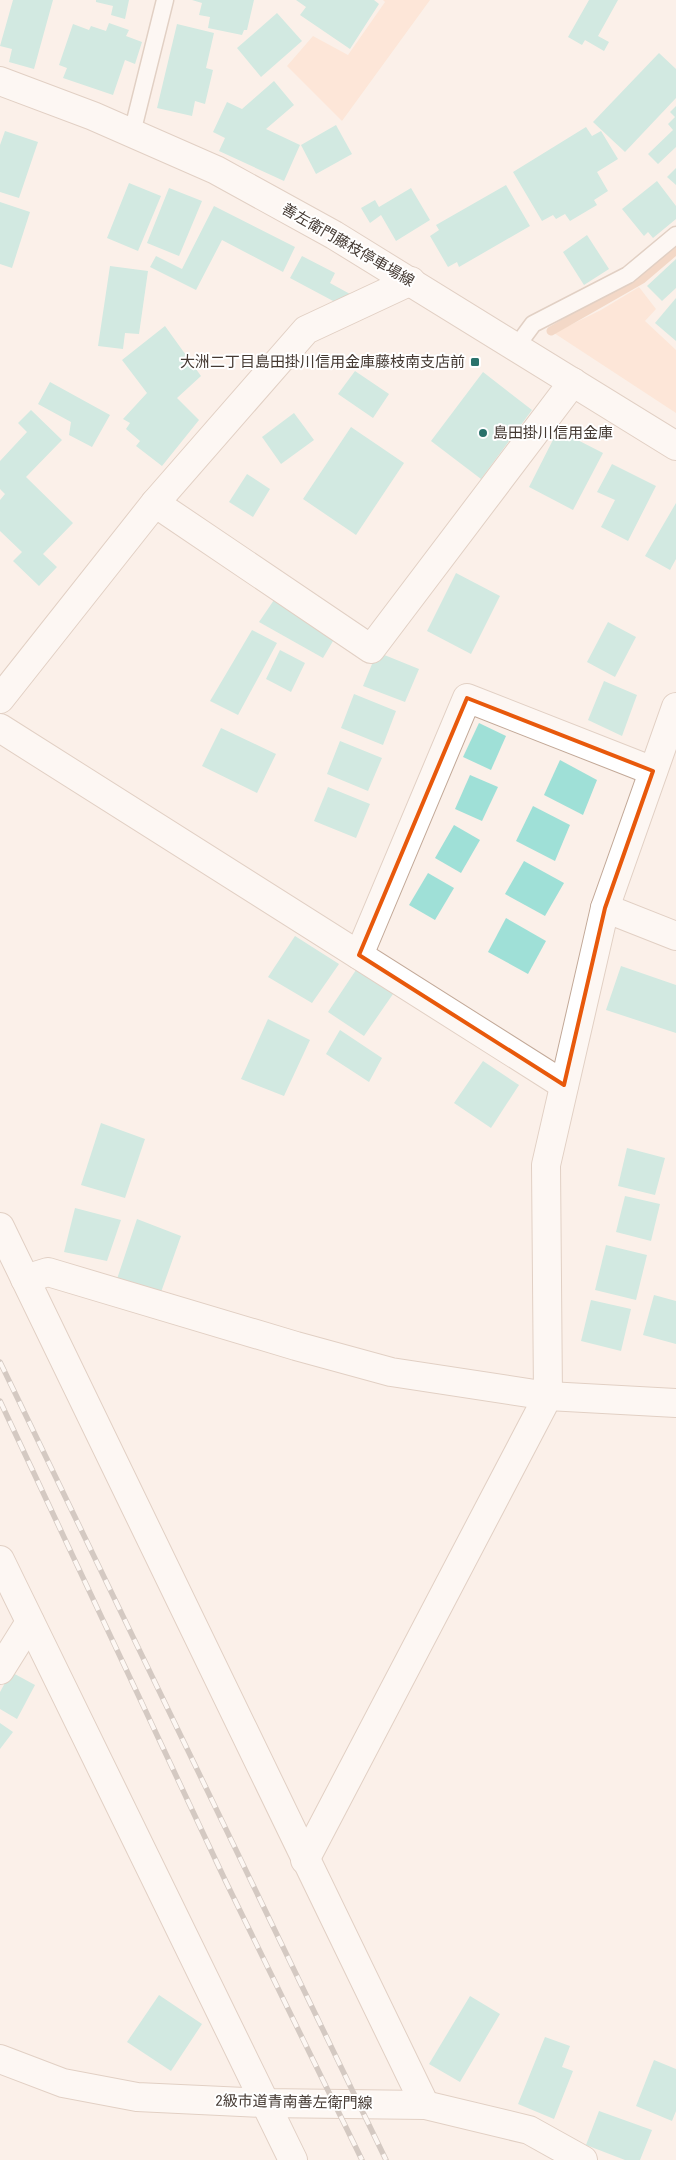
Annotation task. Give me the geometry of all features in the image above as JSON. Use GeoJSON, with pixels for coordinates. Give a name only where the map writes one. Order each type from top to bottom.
{"type":"FeatureCollection","features":[{"type":"Feature","properties":{"kind":"street","name":"善左衛門藤枝停車場線"},"geometry":{"type":"LineString","coordinates":[[0,81],[93,116],[216,170],[334,235],[411,281],[676,446]]}},
{"type":"Feature","properties":{"kind":"street"},"geometry":{"type":"LineString","coordinates":[[0,699],[155,503],[306,330],[411,281]]}},
{"type":"Feature","properties":{"kind":"street"},"geometry":{"type":"LineString","coordinates":[[155,503],[371,649],[573,382]]}},
{"type":"Feature","properties":{"kind":"street"},"geometry":{"type":"LineString","coordinates":[[359,955],[466,698],[653,771]]}},
{"type":"Feature","properties":{"kind":"street"},"geometry":{"type":"LineString","coordinates":[[305,1860],[548,1396],[546,1165],[605,908],[676,707]]}},
{"type":"Feature","properties":{"kind":"street"},"geometry":{"type":"LineString","coordinates":[[0,728],[564,1085]]}},
{"type":"Feature","properties":{"kind":"street"},"geometry":{"type":"LineString","coordinates":[[605,908],[676,936]]}},
{"type":"Feature","properties":{"kind":"street"},"geometry":{"type":"LineString","coordinates":[[0,1227],[425,2105]]}},
{"type":"Feature","properties":{"kind":"street"},"geometry":{"type":"LineString","coordinates":[[25,1279],[48,1272],[296,1346],[392,1372],[548,1396],[676,1403]]}},
{"type":"Feature","properties":{"kind":"street"},"geometry":{"type":"LineString","coordinates":[[0,1560],[292,2160]]}},
{"type":"Feature","properties":{"kind":"street"},"geometry":{"type":"LineString","coordinates":[[0,1670],[30,1622]]}},
{"type":"Feature","properties":{"kind":"street","name":"2級市道青南善左衛門線"},"geometry":{"type":"LineString","coordinates":[[0,2059],[63,2083],[137,2097],[264,2103],[425,2105],[529,2130],[583,2160]]}},
{"type":"Feature","properties":{"kind":"lane"},"geometry":{"type":"LineString","coordinates":[[132,133],[165,0]]}},
{"type":"Feature","properties":{"kind":"lane"},"geometry":{"type":"LineString","coordinates":[[516,346],[533,324],[628,275],[676,235]]}},
{"type":"Feature","properties":{"kind":"highlighted area"},"geometry":{"type":"Polygon","coordinates":[[[467,698],[653,771],[605,908],[564,1085],[359,955],[467,698]]]}},
{"type":"Feature","properties":{"kind":"shaded area"},"geometry":{"type":"Polygon","coordinates":[[[383,0],[430,0],[342,121],[287,66],[313,36],[348,55],[385,2],[383,0]]]}},
{"type":"Feature","properties":{"kind":"shaded area"},"geometry":{"type":"Polygon","coordinates":[[[639,287],[656,309],[645,321],[676,350],[676,413],[554,333],[601,310],[639,287]]]}},
{"type":"Feature","properties":{"kind":"building"},"geometry":{"type":"Polygon","coordinates":[[[13,0],[53,0],[34,69],[9,62],[12,49],[0,46],[13,0]]]}},
{"type":"Feature","properties":{"kind":"building"},"geometry":{"type":"Polygon","coordinates":[[[96,0],[129,0],[125,19],[111,15],[113,6],[96,2],[96,0]]]}},
{"type":"Feature","properties":{"kind":"building"},"geometry":{"type":"Polygon","coordinates":[[[192,0],[254,0],[247,30],[244,30],[242,35],[208,28],[210,17],[199,15],[202,3],[192,0]]]}},
{"type":"Feature","properties":{"kind":"building"},"geometry":{"type":"Polygon","coordinates":[[[296,0],[374,0],[379,4],[350,49],[300,15],[306,7],[296,0]]]}},
{"type":"Feature","properties":{"kind":"building"},"geometry":{"type":"Polygon","coordinates":[[[589,0],[618,0],[598,36],[609,42],[604,51],[585,40],[582,45],[568,37],[589,0]]]}},
{"type":"Feature","properties":{"kind":"building"},"geometry":{"type":"Polygon","coordinates":[[[277,13],[302,41],[261,77],[237,48],[277,13]]]}},
{"type":"Feature","properties":{"kind":"building"},"geometry":{"type":"Polygon","coordinates":[[[109,23],[129,30],[126,36],[142,42],[135,64],[125,60],[113,95],[63,78],[67,68],[59,65],[73,24],[89,30],[91,26],[106,31],[109,23]]]}},
{"type":"Feature","properties":{"kind":"building"},"geometry":{"type":"Polygon","coordinates":[[[177,24],[214,33],[206,68],[213,70],[205,104],[195,101],[192,116],[157,108],[177,24]]]}},
{"type":"Feature","properties":{"kind":"building"},"geometry":{"type":"Polygon","coordinates":[[[659,53],[676,69],[676,98],[625,152],[593,122],[659,53]]]}},
{"type":"Feature","properties":{"kind":"building"},"geometry":{"type":"Polygon","coordinates":[[[274,81],[294,105],[266,129],[300,145],[284,181],[219,151],[225,138],[213,132],[227,102],[242,109],[274,81]]]}},
{"type":"Feature","properties":{"kind":"building"},"geometry":{"type":"Polygon","coordinates":[[[676,106],[676,147],[658,164],[648,154],[673,130],[668,124],[675,117],[670,112],[676,106]]]}},
{"type":"Feature","properties":{"kind":"building"},"geometry":{"type":"Polygon","coordinates":[[[336,125],[352,154],[316,174],[301,145],[336,125]]]}},
{"type":"Feature","properties":{"kind":"building"},"geometry":{"type":"Polygon","coordinates":[[[586,127],[592,136],[601,131],[618,159],[597,172],[608,191],[594,200],[597,205],[570,221],[565,214],[556,219],[553,215],[542,221],[513,172],[586,127]]]}},
{"type":"Feature","properties":{"kind":"building"},"geometry":{"type":"Polygon","coordinates":[[[5,131],[38,142],[19,198],[0,192],[0,145],[5,131]]]}},
{"type":"Feature","properties":{"kind":"building"},"geometry":{"type":"Polygon","coordinates":[[[676,168],[676,185],[667,177],[676,168]]]}},
{"type":"Feature","properties":{"kind":"building"},"geometry":{"type":"Polygon","coordinates":[[[657,181],[676,206],[676,219],[653,238],[648,232],[644,236],[622,209],[657,181]]]}},
{"type":"Feature","properties":{"kind":"building"},"geometry":{"type":"Polygon","coordinates":[[[129,183],[161,196],[138,251],[107,238],[129,183]]]}},
{"type":"Feature","properties":{"kind":"building"},"geometry":{"type":"Polygon","coordinates":[[[506,185],[530,226],[459,267],[457,262],[448,267],[430,236],[439,230],[436,225],[506,185]]]}},
{"type":"Feature","properties":{"kind":"building"},"geometry":{"type":"Polygon","coordinates":[[[169,188],[202,201],[179,256],[147,243],[169,188]]]}},
{"type":"Feature","properties":{"kind":"building"},"geometry":{"type":"Polygon","coordinates":[[[411,188],[430,220],[396,241],[381,215],[370,223],[361,208],[375,200],[379,207],[411,188]]]}},
{"type":"Feature","properties":{"kind":"building"},"geometry":{"type":"Polygon","coordinates":[[[0,202],[30,212],[12,268],[0,264],[0,202]]]}},
{"type":"Feature","properties":{"kind":"building"},"geometry":{"type":"Polygon","coordinates":[[[214,206],[295,247],[283,272],[222,240],[196,290],[150,267],[156,256],[182,269],[214,206]]]}},
{"type":"Feature","properties":{"kind":"building"},"geometry":{"type":"Polygon","coordinates":[[[587,235],[609,269],[584,285],[563,252],[587,235]]]}},
{"type":"Feature","properties":{"kind":"building"},"geometry":{"type":"Polygon","coordinates":[[[302,256],[335,273],[330,283],[350,294],[335,302],[290,278],[302,256]]]}},
{"type":"Feature","properties":{"kind":"building"},"geometry":{"type":"Polygon","coordinates":[[[676,259],[676,288],[662,301],[647,286],[676,259]]]}},
{"type":"Feature","properties":{"kind":"building"},"geometry":{"type":"Polygon","coordinates":[[[110,266],[148,271],[139,334],[125,333],[123,349],[98,346],[110,266]]]}},
{"type":"Feature","properties":{"kind":"building"},"geometry":{"type":"Polygon","coordinates":[[[676,298],[676,341],[655,323],[676,298]]]}},
{"type":"Feature","properties":{"kind":"building"},"geometry":{"type":"Polygon","coordinates":[[[165,326],[201,376],[177,398],[199,420],[162,466],[136,446],[140,441],[126,429],[130,423],[123,419],[147,393],[122,360],[165,326]]]}},
{"type":"Feature","properties":{"kind":"building"},"geometry":{"type":"Polygon","coordinates":[[[355,371],[389,394],[373,418],[338,394],[355,371]]]}},
{"type":"Feature","properties":{"kind":"building"},"geometry":{"type":"Polygon","coordinates":[[[483,372],[532,410],[481,479],[431,441],[483,372]]]}},
{"type":"Feature","properties":{"kind":"building"},"geometry":{"type":"Polygon","coordinates":[[[50,382],[110,415],[92,447],[69,435],[71,422],[38,404],[50,382]]]}},
{"type":"Feature","properties":{"kind":"building"},"geometry":{"type":"Polygon","coordinates":[[[31,410],[62,440],[26,477],[73,523],[43,554],[57,567],[39,586],[13,561],[22,552],[0,531],[0,500],[5,494],[0,489],[0,461],[27,432],[18,423],[31,410]]]}},
{"type":"Feature","properties":{"kind":"building"},"geometry":{"type":"Polygon","coordinates":[[[294,413],[314,440],[281,464],[262,437],[294,413]]]}},
{"type":"Feature","properties":{"kind":"building"},"geometry":{"type":"Polygon","coordinates":[[[351,427],[404,463],[356,535],[303,499],[351,427]]]}},
{"type":"Feature","properties":{"kind":"building"},"geometry":{"type":"Polygon","coordinates":[[[558,430],[603,453],[573,510],[529,487],[558,430]]]}},
{"type":"Feature","properties":{"kind":"building"},"geometry":{"type":"Polygon","coordinates":[[[612,464],[656,486],[628,541],[601,527],[615,500],[597,492],[612,464]]]}},
{"type":"Feature","properties":{"kind":"building"},"geometry":{"type":"Polygon","coordinates":[[[247,474],[270,489],[253,517],[229,502],[247,474]]]}},
{"type":"Feature","properties":{"kind":"building"},"geometry":{"type":"Polygon","coordinates":[[[676,503],[676,559],[670,570],[645,556],[676,503]]]}},
{"type":"Feature","properties":{"kind":"building"},"geometry":{"type":"Polygon","coordinates":[[[456,573],[500,596],[471,654],[427,631],[456,573]]]}},
{"type":"Feature","properties":{"kind":"building"},"geometry":{"type":"Polygon","coordinates":[[[274,600],[336,636],[323,658],[259,622],[274,600]]]}},
{"type":"Feature","properties":{"kind":"building"},"geometry":{"type":"Polygon","coordinates":[[[608,622],[636,637],[615,677],[587,662],[608,622]]]}},
{"type":"Feature","properties":{"kind":"building"},"geometry":{"type":"Polygon","coordinates":[[[252,630],[277,643],[238,715],[210,701],[252,630]]]}},
{"type":"Feature","properties":{"kind":"building"},"geometry":{"type":"Polygon","coordinates":[[[280,650],[305,663],[291,692],[266,679],[280,650]]]}},
{"type":"Feature","properties":{"kind":"building"},"geometry":{"type":"Polygon","coordinates":[[[377,652],[419,669],[405,702],[363,686],[377,652]]]}},
{"type":"Feature","properties":{"kind":"building"},"geometry":{"type":"Polygon","coordinates":[[[604,681],[637,695],[622,736],[588,720],[604,681]]]}},
{"type":"Feature","properties":{"kind":"building"},"geometry":{"type":"Polygon","coordinates":[[[354,694],[396,711],[383,745],[341,728],[354,694]]]}},
{"type":"Feature","properties":{"kind":"building"},"geometry":{"type":"Polygon","coordinates":[[[479,723],[506,736],[491,770],[463,757],[479,723]]]}},
{"type":"Feature","properties":{"kind":"building"},"geometry":{"type":"Polygon","coordinates":[[[221,728],[276,754],[257,793],[202,766],[221,728]]]}},
{"type":"Feature","properties":{"kind":"building"},"geometry":{"type":"Polygon","coordinates":[[[340,741],[382,758],[368,791],[327,774],[340,741]]]}},
{"type":"Feature","properties":{"kind":"building"},"geometry":{"type":"Polygon","coordinates":[[[560,760],[597,780],[583,815],[544,795],[560,760]]]}},
{"type":"Feature","properties":{"kind":"building"},"geometry":{"type":"Polygon","coordinates":[[[470,775],[498,787],[482,821],[455,809],[470,775]]]}},
{"type":"Feature","properties":{"kind":"building"},"geometry":{"type":"Polygon","coordinates":[[[328,787],[370,804],[356,838],[314,821],[328,787]]]}},
{"type":"Feature","properties":{"kind":"building"},"geometry":{"type":"Polygon","coordinates":[[[533,806],[570,825],[555,861],[516,841],[533,806]]]}},
{"type":"Feature","properties":{"kind":"building"},"geometry":{"type":"Polygon","coordinates":[[[454,825],[480,840],[461,873],[435,858],[454,825]]]}},
{"type":"Feature","properties":{"kind":"building"},"geometry":{"type":"Polygon","coordinates":[[[524,861],[564,883],[545,916],[505,894],[524,861]]]}},
{"type":"Feature","properties":{"kind":"building"},"geometry":{"type":"Polygon","coordinates":[[[428,873],[454,888],[435,920],[409,905],[428,873]]]}},
{"type":"Feature","properties":{"kind":"building"},"geometry":{"type":"Polygon","coordinates":[[[506,918],[546,941],[528,974],[488,952],[506,918]]]}},
{"type":"Feature","properties":{"kind":"building"},"geometry":{"type":"Polygon","coordinates":[[[295,936],[339,964],[312,1003],[268,977],[295,936]]]}},
{"type":"Feature","properties":{"kind":"building"},"geometry":{"type":"Polygon","coordinates":[[[621,966],[676,985],[676,1033],[606,1010],[621,966]]]}},
{"type":"Feature","properties":{"kind":"building"},"geometry":{"type":"Polygon","coordinates":[[[356,970],[393,994],[364,1036],[328,1012],[356,970]]]}},
{"type":"Feature","properties":{"kind":"building"},"geometry":{"type":"Polygon","coordinates":[[[268,1019],[310,1040],[284,1096],[241,1079],[268,1019]]]}},
{"type":"Feature","properties":{"kind":"building"},"geometry":{"type":"Polygon","coordinates":[[[340,1030],[382,1058],[369,1082],[326,1054],[340,1030]]]}},
{"type":"Feature","properties":{"kind":"building"},"geometry":{"type":"Polygon","coordinates":[[[483,1061],[519,1085],[491,1128],[454,1103],[483,1061]]]}},
{"type":"Feature","properties":{"kind":"building"},"geometry":{"type":"Polygon","coordinates":[[[101,1123],[145,1139],[125,1198],[81,1185],[101,1123]]]}},
{"type":"Feature","properties":{"kind":"building"},"geometry":{"type":"Polygon","coordinates":[[[627,1148],[665,1158],[655,1195],[618,1186],[627,1148]]]}},
{"type":"Feature","properties":{"kind":"building"},"geometry":{"type":"Polygon","coordinates":[[[625,1196],[660,1204],[651,1241],[616,1232],[625,1196]]]}},
{"type":"Feature","properties":{"kind":"building"},"geometry":{"type":"Polygon","coordinates":[[[75,1208],[121,1220],[107,1261],[64,1252],[75,1208]]]}},
{"type":"Feature","properties":{"kind":"building"},"geometry":{"type":"Polygon","coordinates":[[[137,1219],[181,1236],[160,1295],[116,1282],[137,1219]]]}},
{"type":"Feature","properties":{"kind":"building"},"geometry":{"type":"Polygon","coordinates":[[[606,1245],[647,1255],[636,1300],[595,1290],[606,1245]]]}},
{"type":"Feature","properties":{"kind":"building"},"geometry":{"type":"Polygon","coordinates":[[[654,1295],[676,1301],[676,1344],[643,1335],[654,1295]]]}},
{"type":"Feature","properties":{"kind":"building"},"geometry":{"type":"Polygon","coordinates":[[[591,1300],[631,1309],[621,1351],[581,1341],[591,1300]]]}},
{"type":"Feature","properties":{"kind":"building"},"geometry":{"type":"Polygon","coordinates":[[[11,1672],[35,1685],[17,1719],[0,1709],[0,1692],[11,1672]]]}},
{"type":"Feature","properties":{"kind":"building"},"geometry":{"type":"Polygon","coordinates":[[[0,1723],[13,1732],[0,1749],[0,1723]]]}},
{"type":"Feature","properties":{"kind":"building"},"geometry":{"type":"Polygon","coordinates":[[[159,1995],[202,2024],[171,2071],[127,2042],[159,1995]]]}},
{"type":"Feature","properties":{"kind":"building"},"geometry":{"type":"Polygon","coordinates":[[[470,1996],[500,2014],[460,2082],[429,2064],[470,1996]]]}},
{"type":"Feature","properties":{"kind":"building"},"geometry":{"type":"Polygon","coordinates":[[[545,2037],[570,2046],[562,2067],[573,2071],[554,2119],[518,2104],[545,2037]]]}},
{"type":"Feature","properties":{"kind":"building"},"geometry":{"type":"Polygon","coordinates":[[[654,2060],[676,2069],[676,2111],[672,2121],[636,2106],[654,2060]]]}},
{"type":"Feature","properties":{"kind":"building"},"geometry":{"type":"Polygon","coordinates":[[[599,2111],[652,2130],[640,2160],[625,2160],[586,2145],[599,2111]]]}},
{"type":"Feature","properties":{"kind":"waterway"},"geometry":{"type":"LineString","coordinates":[[551,331],[642,279],[676,250]]}},
{"type":"Feature","properties":{"kind":"railway"},"geometry":{"type":"LineString","coordinates":[[0,1362],[386,2160]]}},
{"type":"Feature","properties":{"kind":"railway"},"geometry":{"type":"LineString","coordinates":[[0,1401],[226,1882],[362,2160]]}},
{"type":"Feature","properties":{"kind":"place","name":"大洲二丁目島田掛川信用金庫藤枝南支店前"},"geometry":{"type":"Point","coordinates":[475,362]}},
{"type":"Feature","properties":{"kind":"place","name":"島田掛川信用金庫"},"geometry":{"type":"Point","coordinates":[483,433]}}]}
